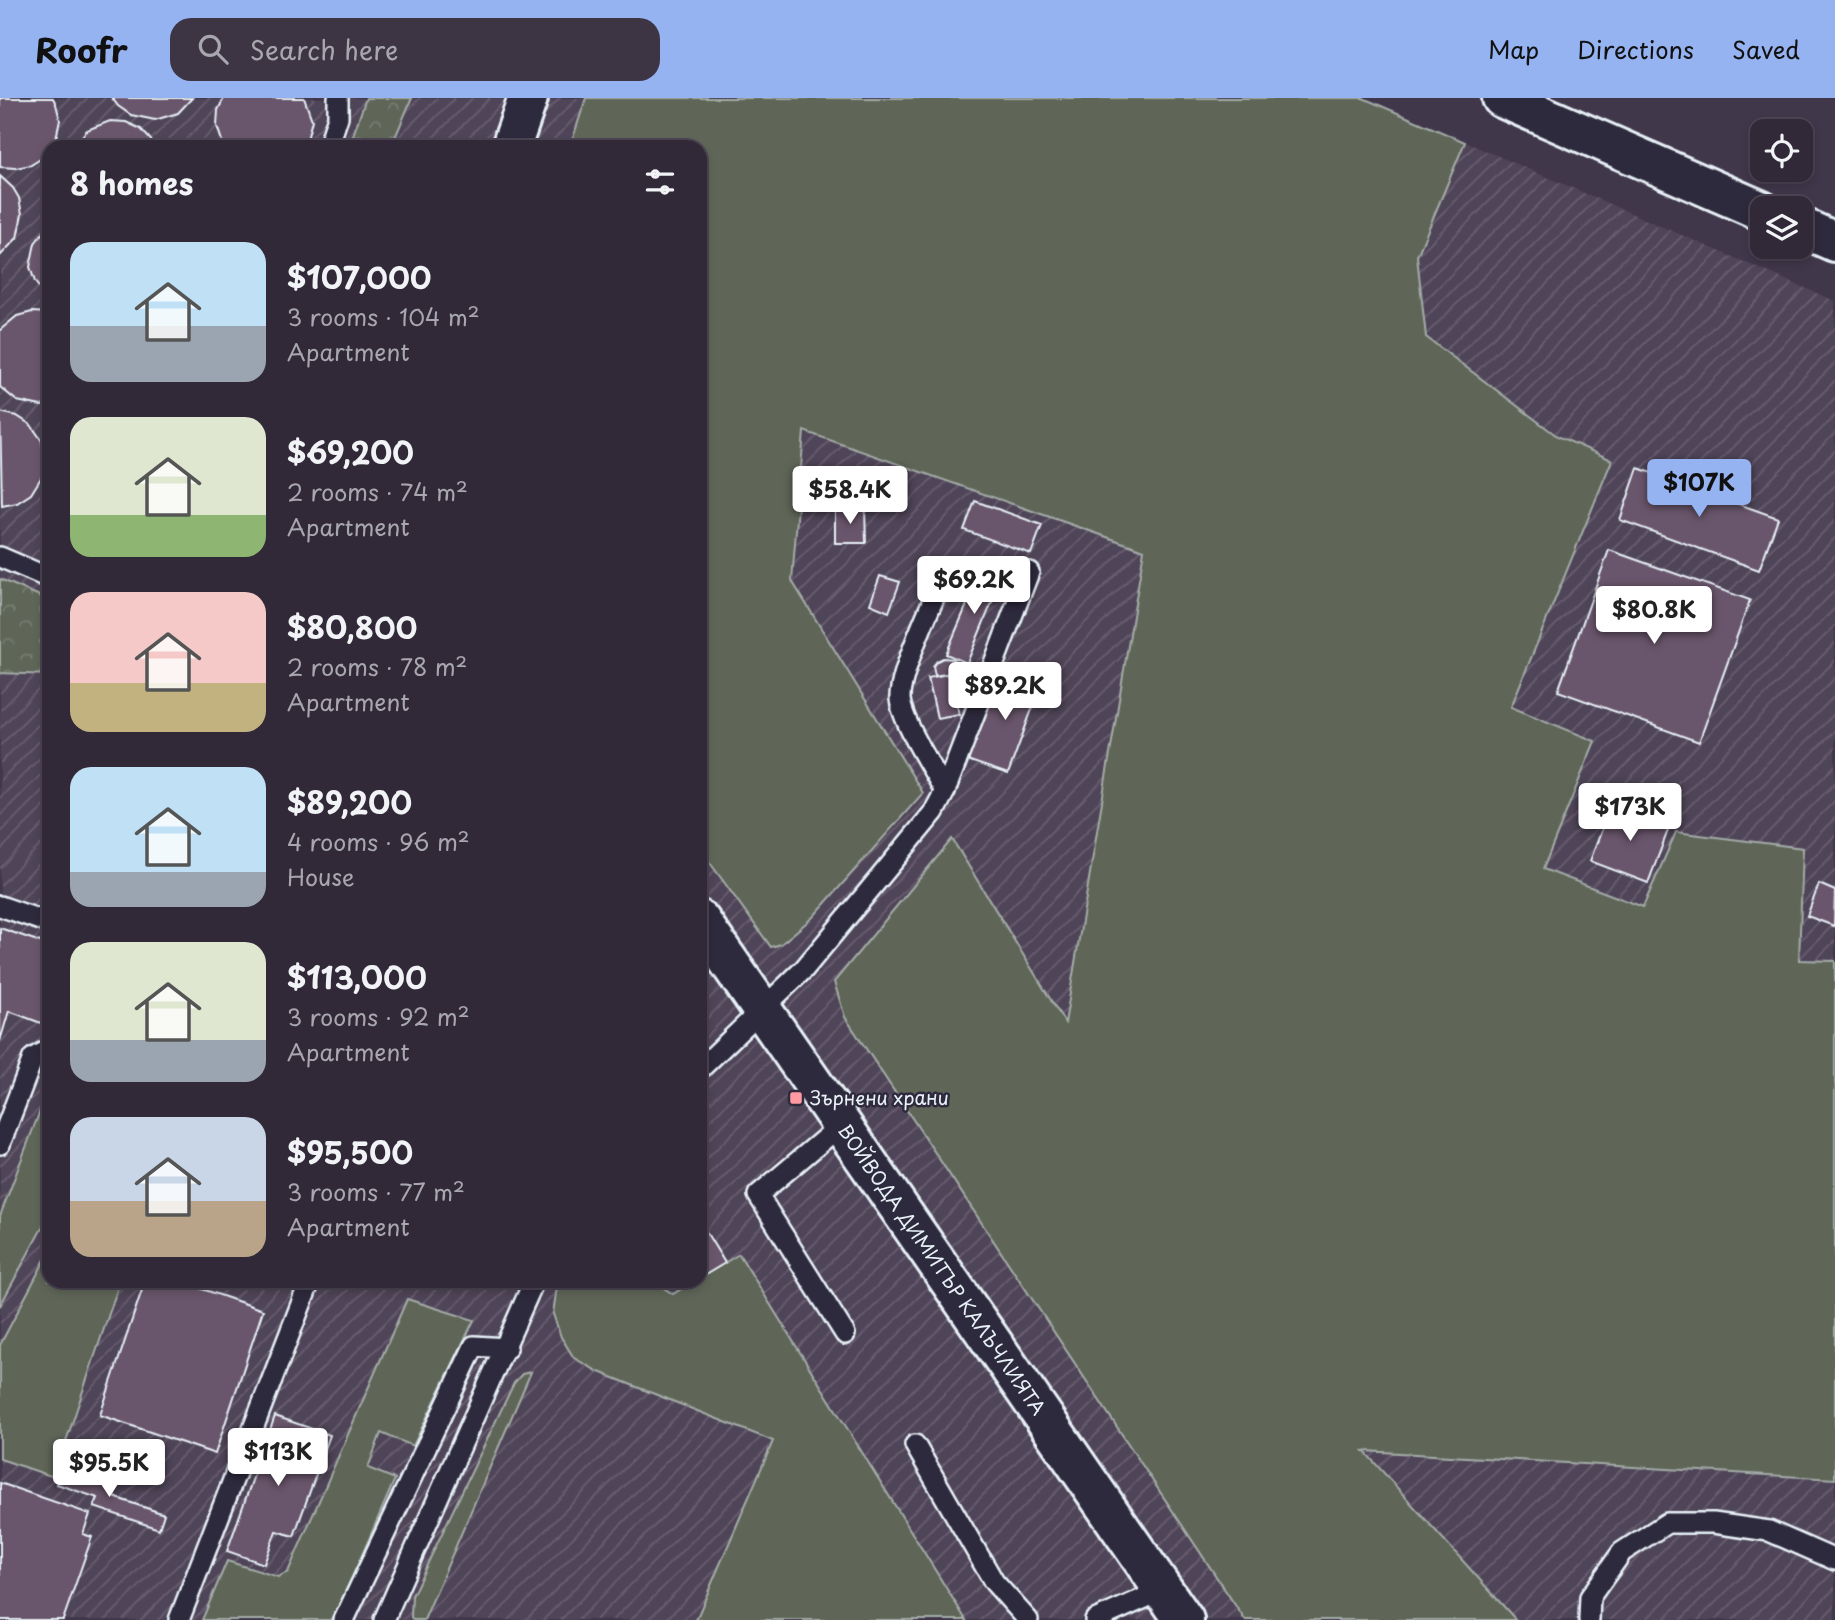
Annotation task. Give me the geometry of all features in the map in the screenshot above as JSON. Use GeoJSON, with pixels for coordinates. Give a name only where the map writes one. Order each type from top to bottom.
{"type":"FeatureCollection","features":[{"type":"Feature","properties":{"kind":"street"},"geometry":{"type":"LineString","coordinates":[[513,140],[528,98]]}},
{"type":"Feature","properties":{"kind":"street"},"geometry":{"type":"LineString","coordinates":[[1502,98],[1750,206]]}},
{"type":"Feature","properties":{"kind":"street"},"geometry":{"type":"LineString","coordinates":[[1813,232],[1835,242]]}},
{"type":"Feature","properties":{"kind":"street","name":"ВОЙВОДА ДИМИТЪР КАЛЪЧЛИЯТА"},"geometry":{"type":"LineString","coordinates":[[707,930],[1173,1605]]}},
{"type":"Feature","properties":{"kind":"lane"},"geometry":{"type":"LineString","coordinates":[[330,140],[338,117],[338,98]]}},
{"type":"Feature","properties":{"kind":"lane"},"geometry":{"type":"LineString","coordinates":[[0,557],[42,575]]}},
{"type":"Feature","properties":{"kind":"lane"},"geometry":{"type":"LineString","coordinates":[[945,572],[905,673],[900,699],[912,732],[945,791]]}},
{"type":"Feature","properties":{"kind":"lane"},"geometry":{"type":"LineString","coordinates":[[707,1062],[804,969],[934,812],[945,791],[1029,572]]}},
{"type":"Feature","properties":{"kind":"lane"},"geometry":{"type":"LineString","coordinates":[[0,906],[42,921]]}},
{"type":"Feature","properties":{"kind":"lane"},"geometry":{"type":"LineString","coordinates":[[0,1144],[33,1058],[42,1053]]}},
{"type":"Feature","properties":{"kind":"lane"},"geometry":{"type":"LineString","coordinates":[[841,1125],[758,1195],[845,1334]]}},
{"type":"Feature","properties":{"kind":"lane"},"geometry":{"type":"LineString","coordinates":[[179,1620],[307,1288]]}},
{"type":"Feature","properties":{"kind":"lane"},"geometry":{"type":"LineString","coordinates":[[384,1620],[507,1348],[531,1288]]}},
{"type":"Feature","properties":{"kind":"lane"},"geometry":{"type":"LineString","coordinates":[[344,1620],[474,1346],[507,1348]]}},
{"type":"Feature","properties":{"kind":"lane"},"geometry":{"type":"LineString","coordinates":[[915,1446],[994,1582],[1028,1620]]}},
{"type":"Feature","properties":{"kind":"lane"},"geometry":{"type":"LineString","coordinates":[[1589,1620],[1590,1597],[1622,1552],[1667,1523],[1713,1523],[1769,1531],[1835,1560]]}},
{"type":"Feature","properties":{"kind":"lane"},"geometry":{"type":"LineString","coordinates":[[1095,1620],[1173,1605]]}},
{"type":"Feature","properties":{"kind":"shaded area"},"geometry":{"type":"Polygon","coordinates":[[[0,98],[1363,98],[1835,301],[1835,1620],[0,1620],[0,98]]]}},
{"type":"Feature","properties":{"kind":"green space"},"geometry":{"type":"Polygon","coordinates":[[[366,98],[412,98],[394,140],[351,140],[366,98]]]}},
{"type":"Feature","properties":{"kind":"green space"},"geometry":{"type":"Polygon","coordinates":[[[586,98],[1363,98],[1465,142],[1417,256],[1426,337],[1557,436],[1612,460],[1511,707],[1595,741],[1543,869],[1643,907],[1676,832],[1803,848],[1799,960],[1835,961],[1835,1479],[1364,1451],[1516,1620],[1245,1620],[845,1017],[834,982],[952,839],[1065,1023],[1144,550],[804,431],[792,581],[923,793],[813,917],[781,944],[771,947],[707,859],[707,140],[572,140],[586,98]]]}},
{"type":"Feature","properties":{"kind":"green space"},"geometry":{"type":"Polygon","coordinates":[[[0,579],[42,597],[42,675],[0,673],[0,579]]]}},
{"type":"Feature","properties":{"kind":"green space"},"geometry":{"type":"Polygon","coordinates":[[[42,1105],[42,1228],[0,1306],[0,1216],[42,1105]]]}},
{"type":"Feature","properties":{"kind":"green space"},"geometry":{"type":"Polygon","coordinates":[[[739,1254],[966,1620],[696,1620],[773,1441],[599,1372],[574,1358],[561,1337],[553,1314],[558,1288],[664,1288],[673,1294],[683,1288],[707,1288],[707,1274],[739,1254]]]}},
{"type":"Feature","properties":{"kind":"green space"},"geometry":{"type":"Polygon","coordinates":[[[42,1265],[42,1288],[118,1288],[54,1477],[0,1459],[0,1345],[42,1265]]]}},
{"type":"Feature","properties":{"kind":"green space"},"geometry":{"type":"Polygon","coordinates":[[[407,1299],[474,1320],[413,1446],[381,1433],[368,1468],[395,1479],[339,1608],[331,1620],[202,1620],[227,1561],[278,1577],[288,1572],[407,1299]]]}},
{"type":"Feature","properties":{"kind":"green space"},"geometry":{"type":"Polygon","coordinates":[[[531,1372],[424,1620],[413,1620],[412,1596],[514,1383],[522,1374],[531,1372]]]}},
{"type":"Feature","properties":{"kind":"building"},"geometry":{"type":"Polygon","coordinates":[[[0,98],[53,98],[60,120],[56,140],[42,140],[42,158],[31,165],[0,167],[0,98]]]}},
{"type":"Feature","properties":{"kind":"building"},"geometry":{"type":"Polygon","coordinates":[[[112,98],[192,98],[178,113],[155,120],[131,115],[112,98]]]}},
{"type":"Feature","properties":{"kind":"building"},"geometry":{"type":"Polygon","coordinates":[[[224,98],[304,98],[312,120],[307,140],[222,140],[217,126],[218,110],[224,98]]]}},
{"type":"Feature","properties":{"kind":"building"},"geometry":{"type":"Polygon","coordinates":[[[110,121],[126,122],[141,129],[151,140],[79,140],[87,130],[110,121]]]}},
{"type":"Feature","properties":{"kind":"building"},"geometry":{"type":"Polygon","coordinates":[[[0,176],[19,198],[22,214],[17,238],[0,256],[0,176]]]}},
{"type":"Feature","properties":{"kind":"building"},"geometry":{"type":"Polygon","coordinates":[[[42,234],[42,292],[35,282],[30,267],[35,243],[42,234]]]}},
{"type":"Feature","properties":{"kind":"building"},"geometry":{"type":"Polygon","coordinates":[[[42,313],[42,406],[17,401],[0,387],[0,330],[17,316],[42,313]]]}},
{"type":"Feature","properties":{"kind":"building"},"geometry":{"type":"Polygon","coordinates":[[[0,412],[17,416],[31,425],[42,441],[42,476],[31,494],[17,503],[2,506],[0,412]]]}},
{"type":"Feature","properties":{"kind":"building"},"geometry":{"type":"Polygon","coordinates":[[[1638,468],[1778,518],[1759,570],[1620,520],[1638,468]]]}},
{"type":"Feature","properties":{"kind":"building"},"geometry":{"type":"Polygon","coordinates":[[[975,501],[1042,525],[1031,554],[964,530],[975,501]]]}},
{"type":"Feature","properties":{"kind":"building"},"geometry":{"type":"Polygon","coordinates":[[[835,508],[865,508],[866,543],[835,543],[835,508]]]}},
{"type":"Feature","properties":{"kind":"building"},"geometry":{"type":"Polygon","coordinates":[[[1609,550],[1750,600],[1699,742],[1558,691],[1609,550]]]}},
{"type":"Feature","properties":{"kind":"building"},"geometry":{"type":"Polygon","coordinates":[[[982,569],[1002,578],[967,663],[946,654],[982,569]]]}},
{"type":"Feature","properties":{"kind":"building"},"geometry":{"type":"Polygon","coordinates":[[[880,576],[900,582],[889,612],[870,604],[880,576]]]}},
{"type":"Feature","properties":{"kind":"building"},"geometry":{"type":"Polygon","coordinates":[[[943,658],[953,659],[960,671],[935,676],[933,666],[943,658]]]}},
{"type":"Feature","properties":{"kind":"building"},"geometry":{"type":"Polygon","coordinates":[[[1003,669],[1041,685],[1008,774],[967,760],[1003,669]]]}},
{"type":"Feature","properties":{"kind":"building"},"geometry":{"type":"Polygon","coordinates":[[[967,670],[972,697],[956,700],[959,714],[937,718],[928,678],[967,670]]]}},
{"type":"Feature","properties":{"kind":"building"},"geometry":{"type":"Polygon","coordinates":[[[1612,803],[1670,825],[1648,883],[1590,861],[1612,803]]]}},
{"type":"Feature","properties":{"kind":"building"},"geometry":{"type":"Polygon","coordinates":[[[1819,884],[1835,891],[1834,926],[1807,916],[1819,884]]]}},
{"type":"Feature","properties":{"kind":"building"},"geometry":{"type":"Polygon","coordinates":[[[0,928],[42,943],[42,1023],[9,1011],[0,1041],[0,928]]]}},
{"type":"Feature","properties":{"kind":"building"},"geometry":{"type":"Polygon","coordinates":[[[707,1233],[725,1263],[707,1274],[707,1233]]]}},
{"type":"Feature","properties":{"kind":"building"},"geometry":{"type":"Polygon","coordinates":[[[143,1288],[199,1288],[263,1310],[215,1454],[100,1415],[143,1288]]]}},
{"type":"Feature","properties":{"kind":"building"},"geometry":{"type":"Polygon","coordinates":[[[275,1416],[330,1435],[294,1536],[276,1531],[264,1564],[227,1551],[275,1416]]]}},
{"type":"Feature","properties":{"kind":"building"},"geometry":{"type":"Polygon","coordinates":[[[62,1468],[117,1487],[114,1497],[164,1514],[159,1529],[94,1507],[98,1498],[57,1484],[62,1468]]]}},
{"type":"Feature","properties":{"kind":"building"},"geometry":{"type":"Polygon","coordinates":[[[0,1483],[90,1514],[83,1534],[92,1537],[63,1620],[0,1620],[0,1483]]]}},
{"type":"Feature","properties":{"kind":"place","name":"Зърнени храни"},"geometry":{"type":"Point","coordinates":[796,1098]}}]}
